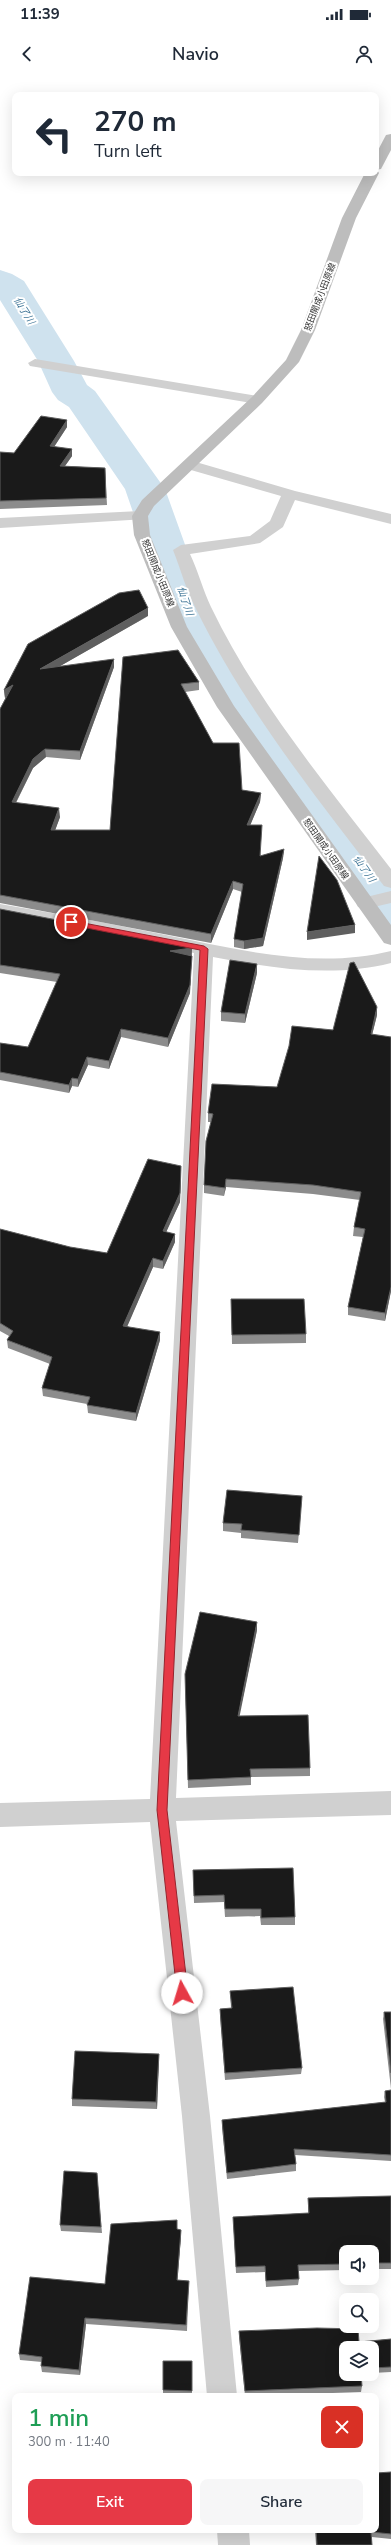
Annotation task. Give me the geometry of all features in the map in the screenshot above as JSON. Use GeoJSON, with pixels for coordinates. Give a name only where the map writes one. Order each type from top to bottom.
{"type":"FeatureCollection","features":[{"type":"Feature","properties":{"kind":"main road"},"geometry":{"type":"LineString","coordinates":[[380,150],[391,138]]}},
{"type":"Feature","properties":{"kind":"main road","name":"怒田開成小田原線"},"geometry":{"type":"LineString","coordinates":[[370,176],[349,218],[308,330],[292,362],[257,400],[148,503],[140,516],[142,534],[179,627],[226,707],[391,939]]}},
{"type":"Feature","properties":{"kind":"street"},"geometry":{"type":"LineString","coordinates":[[35,362],[79,368],[257,400]]}},
{"type":"Feature","properties":{"kind":"street"},"geometry":{"type":"LineString","coordinates":[[189,465],[290,494],[391,519]]}},
{"type":"Feature","properties":{"kind":"street"},"geometry":{"type":"LineString","coordinates":[[290,494],[278,524],[254,540],[181,550],[206,614],[241,672],[308,775],[391,882]]}},
{"type":"Feature","properties":{"kind":"street"},"geometry":{"type":"LineString","coordinates":[[0,523],[140,516]]}},
{"type":"Feature","properties":{"kind":"street"},"geometry":{"type":"LineString","coordinates":[[365,903],[391,897]]}},
{"type":"Feature","properties":{"kind":"street"},"geometry":{"type":"LineString","coordinates":[[0,910],[204,949],[278,960],[337,966],[378,962],[391,956]]}},
{"type":"Feature","properties":{"kind":"street"},"geometry":{"type":"LineString","coordinates":[[204,949],[162,1810],[196,2116],[222,2393]]}},
{"type":"Feature","properties":{"kind":"street"},"geometry":{"type":"LineString","coordinates":[[0,1815],[391,1803]]}},
{"type":"Feature","properties":{"kind":"street"},"geometry":{"type":"LineString","coordinates":[[233,2533],[234,2545]]}},
{"type":"Feature","properties":{"kind":"building"},"geometry":{"type":"Polygon","coordinates":[[[41,416],[67,420],[50,446],[72,449],[60,466],[105,468],[106,498],[0,501],[0,452],[14,453],[41,416]]]}},
{"type":"Feature","properties":{"kind":"building"},"geometry":{"type":"Polygon","coordinates":[[[139,590],[148,608],[40,669],[114,659],[80,751],[45,749],[33,759],[12,802],[59,808],[51,830],[110,830],[123,657],[178,650],[199,682],[181,684],[213,743],[239,743],[242,790],[261,793],[247,825],[262,825],[260,856],[284,849],[263,938],[244,941],[234,939],[243,884],[233,881],[211,934],[0,895],[0,709],[13,685],[4,690],[28,644],[119,593],[139,590]]]}},
{"type":"Feature","properties":{"kind":"building"},"geometry":{"type":"Polygon","coordinates":[[[319,856],[337,880],[355,925],[307,932],[319,856]]]}},
{"type":"Feature","properties":{"kind":"building"},"geometry":{"type":"Polygon","coordinates":[[[0,909],[192,946],[192,948],[170,951],[192,956],[190,985],[168,1038],[121,1029],[109,1061],[87,1057],[78,1079],[72,1078],[69,1085],[0,1072],[0,1043],[28,1047],[60,974],[0,965],[0,909]]]}},
{"type":"Feature","properties":{"kind":"building"},"geometry":{"type":"Polygon","coordinates":[[[230,960],[257,964],[245,1014],[221,1012],[230,960]]]}},
{"type":"Feature","properties":{"kind":"building"},"geometry":{"type":"Polygon","coordinates":[[[354,962],[377,1007],[371,1034],[391,1037],[391,1287],[385,1313],[348,1307],[365,1229],[354,1227],[361,1192],[313,1185],[226,1179],[225,1188],[204,1185],[206,1141],[213,1114],[208,1113],[212,1084],[277,1087],[289,1046],[292,1026],[333,1030],[350,963],[354,962]]]}},
{"type":"Feature","properties":{"kind":"building"},"geometry":{"type":"Polygon","coordinates":[[[148,1159],[181,1166],[180,1193],[163,1231],[175,1234],[163,1261],[153,1258],[123,1326],[160,1332],[136,1413],[87,1405],[90,1397],[42,1388],[52,1357],[7,1340],[13,1331],[0,1323],[0,1229],[70,1247],[107,1253],[148,1159]]]}},
{"type":"Feature","properties":{"kind":"building"},"geometry":{"type":"Polygon","coordinates":[[[231,1299],[304,1299],[306,1334],[232,1335],[231,1299]]]}},
{"type":"Feature","properties":{"kind":"building"},"geometry":{"type":"Polygon","coordinates":[[[227,1490],[302,1496],[299,1535],[241,1530],[242,1524],[223,1523],[227,1490]]]}},
{"type":"Feature","properties":{"kind":"building"},"geometry":{"type":"Polygon","coordinates":[[[200,1612],[257,1622],[238,1716],[308,1715],[310,1768],[250,1769],[251,1777],[188,1780],[185,1674],[200,1612]]]}},
{"type":"Feature","properties":{"kind":"building"},"geometry":{"type":"Polygon","coordinates":[[[293,1868],[295,1917],[261,1918],[261,1909],[225,1909],[224,1895],[194,1896],[193,1870],[293,1868]]]}},
{"type":"Feature","properties":{"kind":"building"},"geometry":{"type":"Polygon","coordinates":[[[293,1987],[302,2068],[225,2073],[220,2009],[232,2008],[230,1991],[293,1987]]]}},
{"type":"Feature","properties":{"kind":"building"},"geometry":{"type":"Polygon","coordinates":[[[384,2012],[391,2012],[391,2073],[384,2012]]]}},
{"type":"Feature","properties":{"kind":"building"},"geometry":{"type":"Polygon","coordinates":[[[75,2051],[159,2054],[156,2102],[72,2099],[75,2051]]]}},
{"type":"Feature","properties":{"kind":"building"},"geometry":{"type":"Polygon","coordinates":[[[391,2090],[391,2155],[294,2149],[296,2164],[227,2173],[222,2120],[386,2102],[385,2091],[391,2090]]]}},
{"type":"Feature","properties":{"kind":"building"},"geometry":{"type":"Polygon","coordinates":[[[64,2171],[97,2173],[101,2227],[60,2225],[64,2171]]]}},
{"type":"Feature","properties":{"kind":"building"},"geometry":{"type":"Polygon","coordinates":[[[391,2196],[391,2263],[379,2263],[379,2245],[339,2245],[339,2264],[298,2265],[299,2279],[266,2281],[265,2266],[236,2267],[233,2217],[309,2213],[308,2198],[391,2196]]]}},
{"type":"Feature","properties":{"kind":"building"},"geometry":{"type":"Polygon","coordinates":[[[177,2220],[177,2229],[181,2230],[177,2280],[189,2281],[186,2325],[85,2318],[79,2370],[41,2366],[42,2357],[19,2354],[30,2277],[105,2284],[111,2224],[177,2220]]]}},
{"type":"Feature","properties":{"kind":"building"},"geometry":{"type":"Polygon","coordinates":[[[317,2328],[339,2329],[339,2333],[358,2333],[359,2341],[339,2341],[339,2381],[362,2381],[362,2386],[245,2391],[239,2331],[317,2328]]]}},
{"type":"Feature","properties":{"kind":"building"},"geometry":{"type":"Polygon","coordinates":[[[391,2339],[391,2367],[379,2368],[379,2341],[370,2341],[391,2339]]]}},
{"type":"Feature","properties":{"kind":"building"},"geometry":{"type":"Polygon","coordinates":[[[163,2361],[192,2361],[192,2391],[163,2390],[163,2361]]]}},
{"type":"Feature","properties":{"kind":"building"},"geometry":{"type":"Polygon","coordinates":[[[391,2472],[391,2534],[379,2533],[379,2473],[391,2472]]]}},
{"type":"Feature","properties":{"kind":"building"},"geometry":{"type":"Polygon","coordinates":[[[316,2533],[371,2533],[372,2545],[317,2545],[316,2533]]]}},
{"type":"Feature","properties":{"kind":"waterway","name":"仙了川"},"geometry":{"type":"LineString","coordinates":[[0,281],[11,289],[56,361],[71,392],[82,399],[145,489],[194,628],[282,762],[370,875],[391,913]]}},
{"type":"Feature","properties":{"kind":"route"},"geometry":{"type":"LineString","coordinates":[[71,922],[204,949],[192,1161],[162,1810],[182,1993]]}}]}
